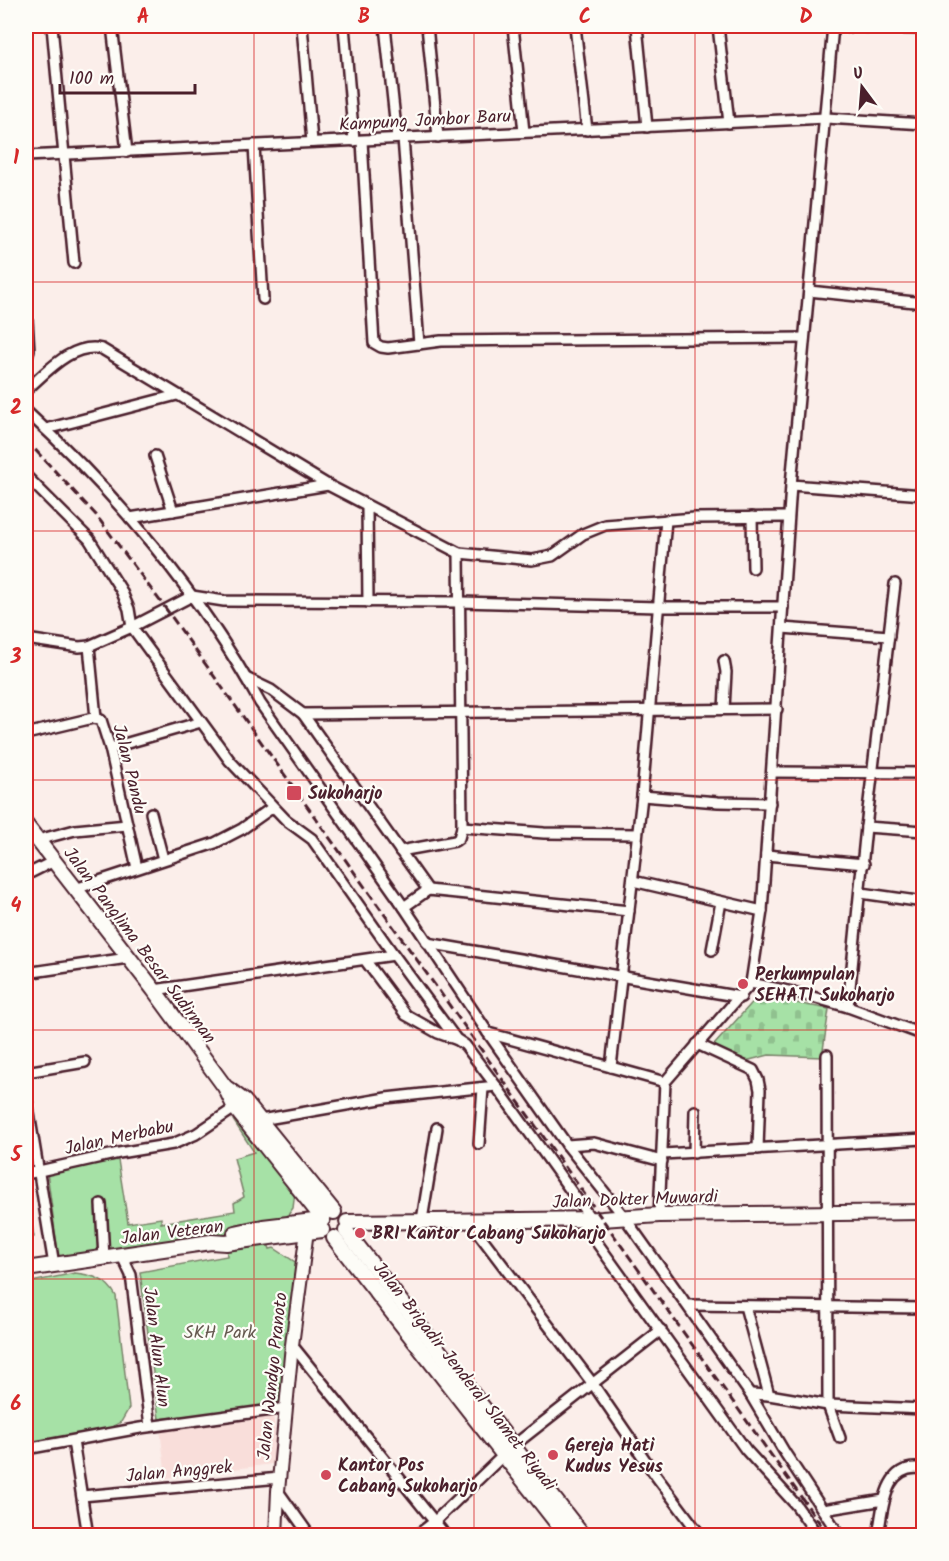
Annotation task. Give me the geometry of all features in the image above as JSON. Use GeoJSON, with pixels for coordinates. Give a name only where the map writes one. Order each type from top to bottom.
{"type":"FeatureCollection","features":[{"type":"Feature","properties":{"kind":"main road","name":"Jalan Panglima Besar Sudirman"},"geometry":{"type":"LineString","coordinates":[[26,825],[252,1121],[320,1222]]}},
{"type":"Feature","properties":{"kind":"main road","name":"Jalan Dokter Muwardi"},"geometry":{"type":"LineString","coordinates":[[343,1230],[422,1220],[470,1222],[659,1215],[924,1212]]}},
{"type":"Feature","properties":{"kind":"main road"},"geometry":{"type":"LineString","coordinates":[[341,1214],[343,1230],[327,1236],[320,1222],[341,1214]]}},
{"type":"Feature","properties":{"kind":"main road","name":"Jalan Veteran"},"geometry":{"type":"LineString","coordinates":[[26,1269],[211,1242],[226,1243],[320,1222]]}},
{"type":"Feature","properties":{"kind":"main road","name":"Jalan Brigadir Jenderal Slamet Riyadi"},"geometry":{"type":"LineString","coordinates":[[343,1230],[545,1497],[583,1536]]}},
{"type":"Feature","properties":{"kind":"main road","name":"Jalan Brigadir Jenderal Slamet Riyadi"},"geometry":{"type":"LineString","coordinates":[[545,1497],[567,1536]]}},
{"type":"Feature","properties":{"kind":"street"},"geometry":{"type":"LineString","coordinates":[[52,26],[74,263]]}},
{"type":"Feature","properties":{"kind":"street"},"geometry":{"type":"LineString","coordinates":[[112,26],[127,152]]}},
{"type":"Feature","properties":{"kind":"street"},"geometry":{"type":"LineString","coordinates":[[303,26],[312,142]]}},
{"type":"Feature","properties":{"kind":"street"},"geometry":{"type":"LineString","coordinates":[[344,26],[358,141],[374,343],[385,348],[460,341],[804,338]]}},
{"type":"Feature","properties":{"kind":"street"},"geometry":{"type":"LineString","coordinates":[[386,26],[400,138],[419,344]]}},
{"type":"Feature","properties":{"kind":"street"},"geometry":{"type":"LineString","coordinates":[[427,26],[438,137]]}},
{"type":"Feature","properties":{"kind":"street"},"geometry":{"type":"LineString","coordinates":[[513,26],[524,132]]}},
{"type":"Feature","properties":{"kind":"street"},"geometry":{"type":"LineString","coordinates":[[575,26],[586,130]]}},
{"type":"Feature","properties":{"kind":"street"},"geometry":{"type":"LineString","coordinates":[[637,26],[647,127]]}},
{"type":"Feature","properties":{"kind":"street"},"geometry":{"type":"LineString","coordinates":[[718,26],[729,123]]}},
{"type":"Feature","properties":{"kind":"street"},"geometry":{"type":"LineString","coordinates":[[659,1215],[665,1082],[751,983],[762,911],[773,772],[788,517],[833,26],[924,29]]}},
{"type":"Feature","properties":{"kind":"street","name":"Kampung Jombor Baru"},"geometry":{"type":"LineString","coordinates":[[26,156],[826,118],[924,124]]}},
{"type":"Feature","properties":{"kind":"street"},"geometry":{"type":"LineString","coordinates":[[254,145],[263,299]]}},
{"type":"Feature","properties":{"kind":"street"},"geometry":{"type":"LineString","coordinates":[[809,291],[924,303]]}},
{"type":"Feature","properties":{"kind":"street"},"geometry":{"type":"LineString","coordinates":[[26,303],[29,350],[26,359]]}},
{"type":"Feature","properties":{"kind":"street"},"geometry":{"type":"LineString","coordinates":[[26,390],[64,358],[82,348],[91,346],[102,349],[328,484],[459,553],[542,559],[561,550],[594,528],[605,525],[695,518],[788,517]]}},
{"type":"Feature","properties":{"kind":"street"},"geometry":{"type":"LineString","coordinates":[[46,429],[177,395]]}},
{"type":"Feature","properties":{"kind":"street"},"geometry":{"type":"LineString","coordinates":[[26,411],[130,518],[192,596],[260,703],[404,907],[488,1033],[567,1145],[625,1218],[688,1305],[750,1395],[840,1536]]}},
{"type":"Feature","properties":{"kind":"street"},"geometry":{"type":"LineString","coordinates":[[154,456],[173,511]]}},
{"type":"Feature","properties":{"kind":"street"},"geometry":{"type":"LineString","coordinates":[[26,476],[89,539],[121,590],[129,609],[132,627],[201,722],[230,761],[273,807],[286,820],[312,838],[456,1039]]}},
{"type":"Feature","properties":{"kind":"street"},"geometry":{"type":"LineString","coordinates":[[130,518],[328,484]]}},
{"type":"Feature","properties":{"kind":"street"},"geometry":{"type":"LineString","coordinates":[[791,485],[924,495]]}},
{"type":"Feature","properties":{"kind":"street"},"geometry":{"type":"LineString","coordinates":[[367,506],[368,602]]}},
{"type":"Feature","properties":{"kind":"street"},"geometry":{"type":"LineString","coordinates":[[752,517],[753,568]]}},
{"type":"Feature","properties":{"kind":"street"},"geometry":{"type":"LineString","coordinates":[[611,1067],[642,796],[666,520]]}},
{"type":"Feature","properties":{"kind":"street"},"geometry":{"type":"LineString","coordinates":[[400,851],[455,841],[462,827],[459,553]]}},
{"type":"Feature","properties":{"kind":"street"},"geometry":{"type":"LineString","coordinates":[[848,1007],[866,827],[895,584]]}},
{"type":"Feature","properties":{"kind":"street"},"geometry":{"type":"LineString","coordinates":[[26,639],[79,647],[89,646],[192,596],[224,601],[783,607]]}},
{"type":"Feature","properties":{"kind":"street"},"geometry":{"type":"LineString","coordinates":[[782,628],[889,636]]}},
{"type":"Feature","properties":{"kind":"street"},"geometry":{"type":"LineString","coordinates":[[89,646],[96,718]]}},
{"type":"Feature","properties":{"kind":"street"},"geometry":{"type":"LineString","coordinates":[[724,661],[726,672],[724,709]]}},
{"type":"Feature","properties":{"kind":"street"},"geometry":{"type":"LineString","coordinates":[[246,678],[271,690],[303,714],[428,891]]}},
{"type":"Feature","properties":{"kind":"street"},"geometry":{"type":"LineString","coordinates":[[260,703],[261,692],[271,690]]}},
{"type":"Feature","properties":{"kind":"street"},"geometry":{"type":"LineString","coordinates":[[303,714],[777,709]]}},
{"type":"Feature","properties":{"kind":"street","name":"Jalan Pandu"},"geometry":{"type":"LineString","coordinates":[[26,734],[96,718],[101,720],[110,748],[137,868]]}},
{"type":"Feature","properties":{"kind":"street"},"geometry":{"type":"LineString","coordinates":[[110,748],[201,722]]}},
{"type":"Feature","properties":{"kind":"street"},"geometry":{"type":"LineString","coordinates":[[773,772],[924,773]]}},
{"type":"Feature","properties":{"kind":"street"},"geometry":{"type":"LineString","coordinates":[[642,796],[718,802],[770,803]]}},
{"type":"Feature","properties":{"kind":"street"},"geometry":{"type":"LineString","coordinates":[[75,889],[230,837],[273,807]]}},
{"type":"Feature","properties":{"kind":"street"},"geometry":{"type":"LineString","coordinates":[[151,813],[163,859]]}},
{"type":"Feature","properties":{"kind":"street"},"geometry":{"type":"LineString","coordinates":[[38,840],[75,830],[127,825]]}},
{"type":"Feature","properties":{"kind":"street"},"geometry":{"type":"LineString","coordinates":[[462,827],[544,833],[637,834]]}},
{"type":"Feature","properties":{"kind":"street"},"geometry":{"type":"LineString","coordinates":[[866,827],[924,831]]}},
{"type":"Feature","properties":{"kind":"street"},"geometry":{"type":"LineString","coordinates":[[766,855],[864,864]]}},
{"type":"Feature","properties":{"kind":"street"},"geometry":{"type":"LineString","coordinates":[[26,875],[54,861]]}},
{"type":"Feature","properties":{"kind":"street"},"geometry":{"type":"LineString","coordinates":[[633,881],[762,911]]}},
{"type":"Feature","properties":{"kind":"street"},"geometry":{"type":"LineString","coordinates":[[404,907],[428,891],[629,910]]}},
{"type":"Feature","properties":{"kind":"street"},"geometry":{"type":"LineString","coordinates":[[861,893],[924,902]]}},
{"type":"Feature","properties":{"kind":"street"},"geometry":{"type":"LineString","coordinates":[[712,950],[721,902]]}},
{"type":"Feature","properties":{"kind":"street"},"geometry":{"type":"LineString","coordinates":[[428,943],[741,997]]}},
{"type":"Feature","properties":{"kind":"street"},"geometry":{"type":"LineString","coordinates":[[154,990],[394,955]]}},
{"type":"Feature","properties":{"kind":"street"},"geometry":{"type":"LineString","coordinates":[[26,974],[128,958]]}},
{"type":"Feature","properties":{"kind":"street"},"geometry":{"type":"LineString","coordinates":[[365,960],[406,1015],[465,1045],[496,1086],[661,1330],[746,1450],[796,1505],[818,1536]]}},
{"type":"Feature","properties":{"kind":"street"},"geometry":{"type":"LineString","coordinates":[[751,983],[848,1007],[924,1035]]}},
{"type":"Feature","properties":{"kind":"street"},"geometry":{"type":"LineString","coordinates":[[488,1033],[665,1082]]}},
{"type":"Feature","properties":{"kind":"street"},"geometry":{"type":"LineString","coordinates":[[697,1044],[753,1070],[760,1090],[758,1149]]}},
{"type":"Feature","properties":{"kind":"street"},"geometry":{"type":"LineString","coordinates":[[827,1055],[828,1405],[840,1438]]}},
{"type":"Feature","properties":{"kind":"street"},"geometry":{"type":"LineString","coordinates":[[26,1072],[85,1062]]}},
{"type":"Feature","properties":{"kind":"street"},"geometry":{"type":"LineString","coordinates":[[252,1121],[386,1098],[496,1086]]}},
{"type":"Feature","properties":{"kind":"street"},"geometry":{"type":"LineString","coordinates":[[479,1144],[483,1088]]}},
{"type":"Feature","properties":{"kind":"street"},"geometry":{"type":"LineString","coordinates":[[26,1095],[54,1264]]}},
{"type":"Feature","properties":{"kind":"street","name":"Jalan Merbabu"},"geometry":{"type":"LineString","coordinates":[[26,1174],[119,1153],[173,1144],[196,1134],[239,1105]]}},
{"type":"Feature","properties":{"kind":"street"},"geometry":{"type":"LineString","coordinates":[[694,1152],[695,1111]]}},
{"type":"Feature","properties":{"kind":"street"},"geometry":{"type":"LineString","coordinates":[[422,1220],[437,1128]]}},
{"type":"Feature","properties":{"kind":"street"},"geometry":{"type":"LineString","coordinates":[[567,1145],[594,1143],[663,1158],[694,1152],[924,1139]]}},
{"type":"Feature","properties":{"kind":"street"},"geometry":{"type":"LineString","coordinates":[[101,1204],[104,1258]]}},
{"type":"Feature","properties":{"kind":"street","name":"Jalan Wandyo Pranoto"},"geometry":{"type":"LineString","coordinates":[[276,1536],[286,1408],[300,1276],[320,1222]]}},
{"type":"Feature","properties":{"kind":"street"},"geometry":{"type":"LineString","coordinates":[[470,1222],[593,1384],[700,1536]]}},
{"type":"Feature","properties":{"kind":"street","name":"Jalan Alun Alun"},"geometry":{"type":"LineString","coordinates":[[26,1449],[150,1426],[127,1255]]}},
{"type":"Feature","properties":{"kind":"street"},"geometry":{"type":"LineString","coordinates":[[688,1305],[924,1308]]}},
{"type":"Feature","properties":{"kind":"street"},"geometry":{"type":"LineString","coordinates":[[745,1306],[769,1395]]}},
{"type":"Feature","properties":{"kind":"street"},"geometry":{"type":"LineString","coordinates":[[416,1536],[434,1522],[509,1450],[661,1330]]}},
{"type":"Feature","properties":{"kind":"street"},"geometry":{"type":"LineString","coordinates":[[292,1346],[446,1536]]}},
{"type":"Feature","properties":{"kind":"street"},"geometry":{"type":"LineString","coordinates":[[750,1395],[769,1395],[828,1405],[924,1409]]}},
{"type":"Feature","properties":{"kind":"street"},"geometry":{"type":"LineString","coordinates":[[150,1426],[286,1408]]}},
{"type":"Feature","properties":{"kind":"street"},"geometry":{"type":"LineString","coordinates":[[73,1441],[88,1536]]}},
{"type":"Feature","properties":{"kind":"street"},"geometry":{"type":"LineString","coordinates":[[878,1536],[889,1485],[898,1472],[909,1468],[924,1468]]}},
{"type":"Feature","properties":{"kind":"street"},"geometry":{"type":"LineString","coordinates":[[279,1485],[310,1536]]}},
{"type":"Feature","properties":{"kind":"street","name":"Jalan Anggrek"},"geometry":{"type":"LineString","coordinates":[[81,1496],[279,1485]]}},
{"type":"Feature","properties":{"kind":"street"},"geometry":{"type":"LineString","coordinates":[[823,1509],[884,1500]]}},
{"type":"Feature","properties":{"kind":"shaded area"},"geometry":{"type":"Polygon","coordinates":[[[273,1414],[280,1463],[166,1478],[160,1429],[273,1414]]]}},
{"type":"Feature","properties":{"kind":"green space"},"geometry":{"type":"Polygon","coordinates":[[[758,996],[829,1009],[822,1057],[769,1055],[734,1064],[706,1054],[758,996]]]}},
{"type":"Feature","properties":{"kind":"green space"},"geometry":{"type":"Polygon","coordinates":[[[242,1113],[295,1192],[293,1208],[276,1232],[59,1261],[47,1172],[118,1160],[128,1223],[161,1218],[161,1223],[235,1211],[234,1203],[244,1197],[234,1158],[254,1152],[233,1120],[242,1113]]]}},
{"type":"Feature","properties":{"kind":"green space"},"geometry":{"type":"Polygon","coordinates":[[[26,1186],[34,1237],[26,1239],[26,1186]]]}},
{"type":"Feature","properties":{"kind":"green space","name":"SKH Park"},"geometry":{"type":"Polygon","coordinates":[[[267,1241],[270,1249],[274,1248],[298,1264],[286,1404],[159,1419],[140,1272],[227,1256],[226,1246],[267,1241]]]}},
{"type":"Feature","properties":{"kind":"green space"},"geometry":{"type":"Polygon","coordinates":[[[75,1273],[99,1279],[116,1296],[129,1408],[121,1422],[110,1428],[26,1443],[26,1283],[75,1273]]]}},
{"type":"Feature","properties":{"kind":"railway"},"geometry":{"type":"LineString","coordinates":[[26,440],[96,515],[166,609],[829,1536]]}},
{"type":"Feature","properties":{"kind":"place","name":"Sukoharjo"},"geometry":{"type":"Point","coordinates":[294,793]}},
{"type":"Feature","properties":{"kind":"place","name":"Perkumpulan SEHATI Sukoharjo"},"geometry":{"type":"Point","coordinates":[743,984]}},
{"type":"Feature","properties":{"kind":"place","name":"BRI Kantor Cabang Sukoharjo"},"geometry":{"type":"Point","coordinates":[360,1233]}},
{"type":"Feature","properties":{"kind":"place","name":"Gereja Hati Kudus Yesus"},"geometry":{"type":"Point","coordinates":[553,1455]}},
{"type":"Feature","properties":{"kind":"place","name":"Kantor Pos Cabang Sukoharjo"},"geometry":{"type":"Point","coordinates":[326,1475]}}]}
